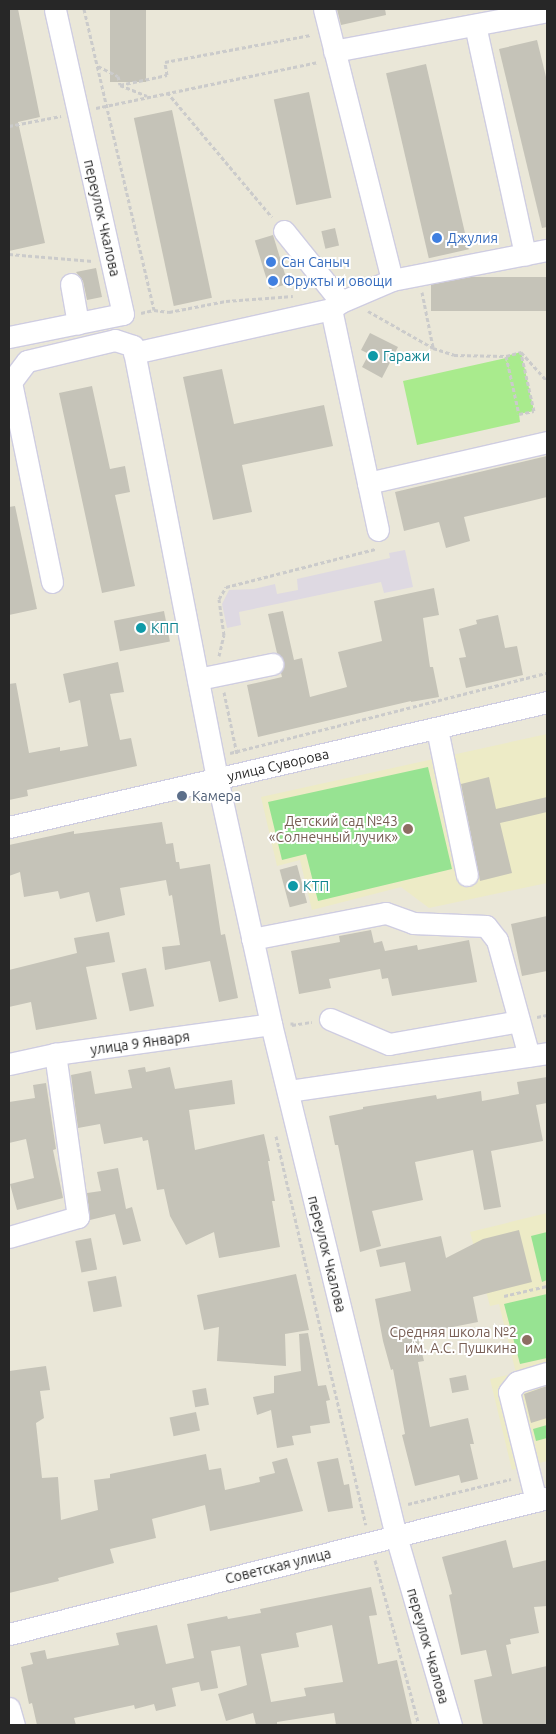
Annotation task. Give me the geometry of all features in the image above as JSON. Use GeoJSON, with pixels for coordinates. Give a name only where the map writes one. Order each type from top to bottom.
{"type":"FeatureCollection","features":[{"type":"Feature","properties":{"kind":"street","name":"переулок Чкалова"},"geometry":{"type":"LineString","coordinates":[[55,9],[123,314]]}},
{"type":"Feature","properties":{"kind":"street"},"geometry":{"type":"LineString","coordinates":[[324,9],[392,280]]}},
{"type":"Feature","properties":{"kind":"street"},"geometry":{"type":"LineString","coordinates":[[334,51],[475,26],[547,10]]}},
{"type":"Feature","properties":{"kind":"street"},"geometry":{"type":"LineString","coordinates":[[475,26],[525,255]]}},
{"type":"Feature","properties":{"kind":"street"},"geometry":{"type":"LineString","coordinates":[[284,231],[336,305],[378,530]]}},
{"type":"Feature","properties":{"kind":"street"},"geometry":{"type":"LineString","coordinates":[[52,582],[10,383],[27,361],[116,340],[133,346],[134,353],[336,305],[392,280],[547,250]]}},
{"type":"Feature","properties":{"kind":"street"},"geometry":{"type":"LineString","coordinates":[[71,284],[78,323]]}},
{"type":"Feature","properties":{"kind":"street"},"geometry":{"type":"LineString","coordinates":[[9,336],[123,314]]}},
{"type":"Feature","properties":{"kind":"street","name":"переулок Чкалова"},"geometry":{"type":"LineString","coordinates":[[134,353],[217,778],[271,1024],[396,1536],[451,1725]]}},
{"type":"Feature","properties":{"kind":"street"},"geometry":{"type":"LineString","coordinates":[[368,483],[547,442]]}},
{"type":"Feature","properties":{"kind":"street"},"geometry":{"type":"LineString","coordinates":[[198,679],[272,664]]}},
{"type":"Feature","properties":{"kind":"street","name":"улица Суворова"},"geometry":{"type":"LineString","coordinates":[[9,827],[547,702]]}},
{"type":"Feature","properties":{"kind":"street"},"geometry":{"type":"LineString","coordinates":[[437,729],[467,875]]}},
{"type":"Feature","properties":{"kind":"street"},"geometry":{"type":"LineString","coordinates":[[252,939],[386,913],[413,923],[486,926],[497,940],[519,1021],[538,1055],[288,1091]]}},
{"type":"Feature","properties":{"kind":"street"},"geometry":{"type":"LineString","coordinates":[[330,1019],[389,1044],[519,1021]]}},
{"type":"Feature","properties":{"kind":"street","name":"улица 9 Января"},"geometry":{"type":"LineString","coordinates":[[9,1064],[54,1054],[271,1024]]}},
{"type":"Feature","properties":{"kind":"street"},"geometry":{"type":"LineString","coordinates":[[9,1237],[78,1217],[54,1054]]}},
{"type":"Feature","properties":{"kind":"street"},"geometry":{"type":"LineString","coordinates":[[542,1500],[530,1474],[509,1392],[517,1382],[547,1373]]}},
{"type":"Feature","properties":{"kind":"street","name":"Советская улица"},"geometry":{"type":"LineString","coordinates":[[9,1634],[542,1500]]}},
{"type":"Feature","properties":{"kind":"street"},"geometry":{"type":"LineString","coordinates":[[9,1708],[14,1725]]}},
{"type":"Feature","properties":{"kind":"path"},"geometry":{"type":"LineString","coordinates":[[84,9],[154,310]]}},
{"type":"Feature","properties":{"kind":"path"},"geometry":{"type":"LineString","coordinates":[[120,85],[167,75],[165,62],[316,34]]}},
{"type":"Feature","properties":{"kind":"path"},"geometry":{"type":"LineString","coordinates":[[9,126],[323,61],[334,51]]}},
{"type":"Feature","properties":{"kind":"path"},"geometry":{"type":"LineString","coordinates":[[98,66],[118,76],[120,85]]}},
{"type":"Feature","properties":{"kind":"path"},"geometry":{"type":"LineString","coordinates":[[120,85],[147,96]]}},
{"type":"Feature","properties":{"kind":"path"},"geometry":{"type":"LineString","coordinates":[[167,92],[284,231]]}},
{"type":"Feature","properties":{"kind":"path"},"geometry":{"type":"LineString","coordinates":[[9,254],[112,263]]}},
{"type":"Feature","properties":{"kind":"path"},"geometry":{"type":"LineString","coordinates":[[418,276],[433,348]]}},
{"type":"Feature","properties":{"kind":"path"},"geometry":{"type":"LineString","coordinates":[[123,314],[154,310],[169,312],[226,301],[301,296]]}},
{"type":"Feature","properties":{"kind":"path"},"geometry":{"type":"LineString","coordinates":[[336,305],[357,304],[433,348],[454,355],[506,356],[521,352]]}},
{"type":"Feature","properties":{"kind":"path"},"geometry":{"type":"LineString","coordinates":[[506,356],[518,414],[534,411],[521,352]]}},
{"type":"Feature","properties":{"kind":"path"},"geometry":{"type":"LineString","coordinates":[[521,352],[547,381]]}},
{"type":"Feature","properties":{"kind":"path"},"geometry":{"type":"LineString","coordinates":[[213,758],[547,673]]}},
{"type":"Feature","properties":{"kind":"path"},"geometry":{"type":"LineString","coordinates":[[276,1134],[370,1542],[419,1725]]}},
{"type":"Feature","properties":{"kind":"path"},"geometry":{"type":"LineString","coordinates":[[504,1296],[547,1286]]}},
{"type":"Feature","properties":{"kind":"path"},"geometry":{"type":"LineString","coordinates":[[405,1505],[530,1474]]}},
{"type":"Feature","properties":{"kind":"shaded area"},"geometry":{"type":"Polygon","coordinates":[[[405,550],[413,587],[384,593],[381,582],[239,612],[241,625],[227,628],[222,604],[229,590],[254,589],[275,584],[277,594],[298,590],[297,579],[390,558],[389,553],[405,550]]]}},
{"type":"Feature","properties":{"kind":"shaded area","name":"Детский сад №43 «Солнечный лучик»"},"geometry":{"type":"Polygon","coordinates":[[[547,734],[547,883],[429,908],[401,887],[312,910],[300,860],[277,866],[261,797],[547,734]]]}},
{"type":"Feature","properties":{"kind":"shaded area","name":"Средняя школа №2 им. А.С. Пушкина"},"geometry":{"type":"Polygon","coordinates":[[[547,1213],[547,1461],[512,1470],[490,1379],[516,1373],[499,1304],[490,1306],[470,1232],[547,1213]]]}},
{"type":"Feature","properties":{"kind":"green space"},"geometry":{"type":"Polygon","coordinates":[[[521,352],[534,411],[519,414],[520,422],[417,445],[403,381],[506,358],[510,376],[506,356],[521,352]]]}},
{"type":"Feature","properties":{"kind":"green space"},"geometry":{"type":"Polygon","coordinates":[[[428,767],[452,869],[318,901],[306,854],[282,860],[268,802],[428,767]]]}},
{"type":"Feature","properties":{"kind":"green space"},"geometry":{"type":"Polygon","coordinates":[[[547,1232],[547,1280],[542,1282],[531,1236],[547,1232]]]}},
{"type":"Feature","properties":{"kind":"green space"},"geometry":{"type":"Polygon","coordinates":[[[547,1294],[547,1358],[520,1364],[504,1304],[547,1294]]]}},
{"type":"Feature","properties":{"kind":"green space"},"geometry":{"type":"Polygon","coordinates":[[[547,1425],[547,1438],[536,1441],[533,1429],[547,1425]]]}},
{"type":"Feature","properties":{"kind":"building"},"geometry":{"type":"Polygon","coordinates":[[[9,9],[18,9],[40,117],[18,122],[45,243],[9,251],[9,9]]]}},
{"type":"Feature","properties":{"kind":"building"},"geometry":{"type":"Polygon","coordinates":[[[110,9],[146,9],[146,82],[110,82],[110,9]]]}},
{"type":"Feature","properties":{"kind":"building"},"geometry":{"type":"Polygon","coordinates":[[[337,9],[385,9],[386,15],[341,25],[337,9]]]}},
{"type":"Feature","properties":{"kind":"building"},"geometry":{"type":"Polygon","coordinates":[[[537,40],[547,81],[547,227],[542,228],[499,49],[537,40]]]}},
{"type":"Feature","properties":{"kind":"building"},"geometry":{"type":"Polygon","coordinates":[[[426,64],[469,249],[429,258],[386,73],[426,64]]]}},
{"type":"Feature","properties":{"kind":"building"},"geometry":{"type":"Polygon","coordinates":[[[309,92],[331,198],[296,205],[274,99],[309,92]]]}},
{"type":"Feature","properties":{"kind":"building"},"geometry":{"type":"Polygon","coordinates":[[[172,110],[212,298],[174,306],[134,118],[172,110]]]}},
{"type":"Feature","properties":{"kind":"building"},"geometry":{"type":"Polygon","coordinates":[[[335,228],[339,246],[325,249],[321,231],[335,228]]]}},
{"type":"Feature","properties":{"kind":"building","name":"Сан Саныч"},"geometry":{"type":"Polygon","coordinates":[[[273,235],[288,284],[270,289],[255,241],[273,235]]]}},
{"type":"Feature","properties":{"kind":"building"},"geometry":{"type":"Polygon","coordinates":[[[96,268],[102,297],[87,300],[83,281],[76,272],[96,268]]]}},
{"type":"Feature","properties":{"kind":"building"},"geometry":{"type":"Polygon","coordinates":[[[431,277],[547,277],[547,311],[431,311],[431,277]]]}},
{"type":"Feature","properties":{"kind":"building"},"geometry":{"type":"Polygon","coordinates":[[[370,333],[398,347],[382,378],[362,367],[369,354],[361,350],[370,333]]]}},
{"type":"Feature","properties":{"kind":"building"},"geometry":{"type":"Polygon","coordinates":[[[222,369],[234,424],[324,405],[333,446],[242,465],[252,512],[213,520],[183,377],[222,369]]]}},
{"type":"Feature","properties":{"kind":"building"},"geometry":{"type":"Polygon","coordinates":[[[92,386],[110,469],[125,466],[130,492],[115,495],[135,586],[102,593],[59,393],[92,386]]]}},
{"type":"Feature","properties":{"kind":"building"},"geometry":{"type":"Polygon","coordinates":[[[547,456],[547,497],[464,517],[470,541],[446,548],[439,522],[404,531],[395,492],[547,456]]]}},
{"type":"Feature","properties":{"kind":"building"},"geometry":{"type":"Polygon","coordinates":[[[15,506],[37,609],[9,615],[9,507],[15,506]]]}},
{"type":"Feature","properties":{"kind":"building"},"geometry":{"type":"Polygon","coordinates":[[[434,588],[439,615],[423,618],[430,667],[433,667],[439,697],[411,701],[258,737],[247,685],[282,677],[281,673],[284,668],[284,661],[277,653],[268,614],[283,611],[294,660],[302,658],[310,697],[347,687],[338,652],[382,641],[374,601],[434,588]]]}},
{"type":"Feature","properties":{"kind":"building","name":"КПП"},"geometry":{"type":"Polygon","coordinates":[[[164,611],[170,641],[120,651],[114,621],[164,611]]]}},
{"type":"Feature","properties":{"kind":"building"},"geometry":{"type":"Polygon","coordinates":[[[498,615],[505,648],[517,646],[523,675],[466,688],[459,658],[466,657],[459,629],[477,624],[476,620],[498,615]]]}},
{"type":"Feature","properties":{"kind":"building"},"geometry":{"type":"Polygon","coordinates":[[[118,662],[124,692],[110,694],[120,740],[131,738],[137,766],[27,790],[28,796],[9,800],[9,684],[16,683],[29,753],[60,747],[60,751],[88,746],[80,700],[69,703],[63,674],[118,662]]]}},
{"type":"Feature","properties":{"kind":"building"},"geometry":{"type":"Polygon","coordinates":[[[489,777],[496,809],[547,797],[547,812],[500,823],[512,873],[480,881],[461,784],[489,777]]]}},
{"type":"Feature","properties":{"kind":"building"},"geometry":{"type":"Polygon","coordinates":[[[162,822],[166,844],[173,843],[176,862],[179,862],[180,869],[210,864],[221,935],[225,934],[238,998],[219,1002],[210,961],[165,970],[162,947],[180,945],[172,895],[169,896],[166,880],[120,888],[125,915],[96,922],[89,892],[60,899],[58,891],[24,897],[20,872],[9,876],[9,845],[74,831],[74,834],[162,822]]]}},
{"type":"Feature","properties":{"kind":"building","name":"КТП"},"geometry":{"type":"Polygon","coordinates":[[[297,865],[307,903],[290,907],[280,870],[297,865]]]}},
{"type":"Feature","properties":{"kind":"building"},"geometry":{"type":"Polygon","coordinates":[[[547,916],[547,971],[522,976],[511,924],[547,916]]]}},
{"type":"Feature","properties":{"kind":"building"},"geometry":{"type":"Polygon","coordinates":[[[371,930],[374,943],[382,941],[385,951],[417,945],[418,950],[469,940],[477,982],[392,996],[388,978],[382,979],[380,969],[329,979],[331,988],[299,994],[291,951],[340,942],[339,936],[371,930]]]}},
{"type":"Feature","properties":{"kind":"building"},"geometry":{"type":"Polygon","coordinates":[[[109,932],[115,962],[86,967],[97,1019],[36,1030],[31,1002],[9,1007],[9,970],[77,953],[74,938],[109,932]]]}},
{"type":"Feature","properties":{"kind":"building"},"geometry":{"type":"Polygon","coordinates":[[[146,968],[154,1006],[130,1011],[122,973],[146,968]]]}},
{"type":"Feature","properties":{"kind":"building"},"geometry":{"type":"Polygon","coordinates":[[[145,1067],[146,1072],[170,1067],[175,1089],[232,1080],[235,1104],[189,1110],[195,1150],[264,1134],[270,1161],[268,1161],[275,1201],[272,1201],[280,1247],[219,1258],[214,1232],[186,1245],[170,1216],[164,1189],[157,1190],[148,1140],[143,1141],[142,1137],[104,1144],[100,1124],[78,1128],[71,1075],[91,1071],[95,1094],[132,1088],[128,1070],[145,1067]]]}},
{"type":"Feature","properties":{"kind":"building"},"geometry":{"type":"Polygon","coordinates":[[[547,1077],[547,1103],[536,1105],[543,1141],[491,1151],[501,1207],[484,1210],[473,1150],[415,1162],[423,1200],[372,1211],[381,1246],[360,1252],[338,1145],[335,1145],[329,1116],[363,1109],[363,1107],[436,1095],[437,1099],[481,1091],[482,1101],[519,1094],[517,1082],[547,1077]]]}},
{"type":"Feature","properties":{"kind":"building"},"geometry":{"type":"Polygon","coordinates":[[[46,1083],[56,1149],[53,1150],[63,1198],[17,1210],[10,1184],[34,1178],[26,1139],[9,1143],[9,1102],[35,1098],[33,1085],[46,1083]]]}},
{"type":"Feature","properties":{"kind":"building"},"geometry":{"type":"Polygon","coordinates":[[[118,1168],[126,1209],[132,1207],[141,1241],[123,1245],[115,1214],[90,1220],[87,1193],[101,1191],[97,1172],[118,1168]]]}},
{"type":"Feature","properties":{"kind":"building"},"geometry":{"type":"Polygon","coordinates":[[[519,1230],[532,1282],[473,1297],[478,1322],[417,1334],[424,1361],[418,1362],[430,1427],[468,1418],[474,1444],[470,1444],[478,1479],[461,1483],[459,1475],[415,1486],[402,1435],[405,1434],[393,1369],[391,1370],[383,1341],[375,1299],[411,1291],[405,1262],[380,1267],[376,1250],[441,1236],[446,1258],[483,1239],[519,1230]]]}},
{"type":"Feature","properties":{"kind":"building"},"geometry":{"type":"Polygon","coordinates":[[[91,1238],[97,1269],[81,1272],[75,1241],[91,1238]]]}},
{"type":"Feature","properties":{"kind":"building"},"geometry":{"type":"Polygon","coordinates":[[[296,1274],[309,1330],[285,1334],[286,1366],[217,1361],[219,1327],[204,1330],[197,1295],[296,1274]]]}},
{"type":"Feature","properties":{"kind":"building"},"geometry":{"type":"Polygon","coordinates":[[[116,1276],[122,1306],[93,1312],[88,1282],[116,1276]]]}},
{"type":"Feature","properties":{"kind":"building"},"geometry":{"type":"Polygon","coordinates":[[[308,1333],[318,1386],[326,1385],[330,1400],[326,1401],[330,1423],[310,1426],[311,1433],[292,1436],[294,1445],[277,1448],[271,1410],[257,1415],[253,1397],[274,1393],[274,1376],[301,1371],[299,1334],[308,1333]]]}},
{"type":"Feature","properties":{"kind":"building"},"geometry":{"type":"Polygon","coordinates":[[[46,1366],[50,1390],[40,1391],[44,1418],[36,1423],[42,1478],[58,1477],[61,1520],[98,1510],[94,1480],[110,1478],[110,1474],[206,1454],[209,1470],[221,1468],[225,1490],[260,1482],[259,1477],[275,1473],[272,1462],[287,1458],[303,1511],[210,1531],[205,1505],[152,1519],[156,1538],[110,1549],[114,1563],[58,1578],[59,1581],[9,1593],[9,1371],[46,1366]]]}},
{"type":"Feature","properties":{"kind":"building"},"geometry":{"type":"Polygon","coordinates":[[[466,1375],[469,1390],[452,1393],[449,1378],[466,1375]]]}},
{"type":"Feature","properties":{"kind":"building"},"geometry":{"type":"Polygon","coordinates":[[[547,1386],[547,1418],[531,1423],[524,1394],[547,1386]]]}},
{"type":"Feature","properties":{"kind":"building"},"geometry":{"type":"Polygon","coordinates":[[[206,1388],[209,1405],[195,1407],[192,1390],[206,1388]]]}},
{"type":"Feature","properties":{"kind":"building"},"geometry":{"type":"Polygon","coordinates":[[[196,1412],[200,1431],[174,1436],[170,1418],[196,1412]]]}},
{"type":"Feature","properties":{"kind":"building"},"geometry":{"type":"Polygon","coordinates":[[[338,1458],[344,1485],[349,1484],[353,1508],[328,1512],[317,1462],[338,1458]]]}},
{"type":"Feature","properties":{"kind":"building"},"geometry":{"type":"Polygon","coordinates":[[[506,1540],[513,1568],[547,1560],[547,1606],[534,1607],[539,1633],[510,1639],[511,1644],[506,1645],[512,1674],[547,1666],[547,1725],[483,1725],[474,1680],[492,1676],[486,1650],[461,1655],[449,1595],[452,1594],[442,1557],[506,1540]]]}},
{"type":"Feature","properties":{"kind":"building"},"geometry":{"type":"Polygon","coordinates":[[[371,1587],[377,1615],[369,1616],[378,1664],[397,1660],[412,1725],[336,1725],[334,1713],[277,1722],[277,1725],[256,1725],[253,1713],[226,1721],[218,1694],[247,1685],[240,1646],[211,1651],[218,1688],[201,1691],[199,1682],[172,1688],[176,1706],[156,1711],[154,1704],[135,1709],[134,1705],[74,1718],[76,1725],[37,1725],[32,1703],[29,1704],[21,1667],[33,1664],[30,1653],[45,1650],[47,1659],[119,1645],[116,1633],[157,1625],[166,1664],[194,1658],[187,1624],[227,1616],[228,1619],[261,1613],[260,1609],[371,1587]],[[332,1625],[296,1633],[299,1647],[261,1654],[271,1702],[306,1696],[304,1688],[343,1682],[332,1625]]]}},
{"type":"Feature","properties":{"kind":"place","name":"Джулия"},"geometry":{"type":"Point","coordinates":[437,238]}},
{"type":"Feature","properties":{"kind":"place","name":"Сан Саныч"},"geometry":{"type":"Point","coordinates":[271,262]}},
{"type":"Feature","properties":{"kind":"place","name":"Фрукты и овощи"},"geometry":{"type":"Point","coordinates":[273,281]}},
{"type":"Feature","properties":{"kind":"place","name":"Гаражи"},"geometry":{"type":"Point","coordinates":[373,356]}},
{"type":"Feature","properties":{"kind":"place","name":"КПП"},"geometry":{"type":"Point","coordinates":[141,628]}},
{"type":"Feature","properties":{"kind":"place","name":"Камера"},"geometry":{"type":"Point","coordinates":[182,796]}},
{"type":"Feature","properties":{"kind":"place","name":"Детский сад №43 «Солнечный лучик»"},"geometry":{"type":"Point","coordinates":[408,829]}},
{"type":"Feature","properties":{"kind":"place","name":"КТП"},"geometry":{"type":"Point","coordinates":[293,886]}},
{"type":"Feature","properties":{"kind":"place","name":"Средняя школа №2 им. А.С. Пушкина"},"geometry":{"type":"Point","coordinates":[527,1340]}}]}
